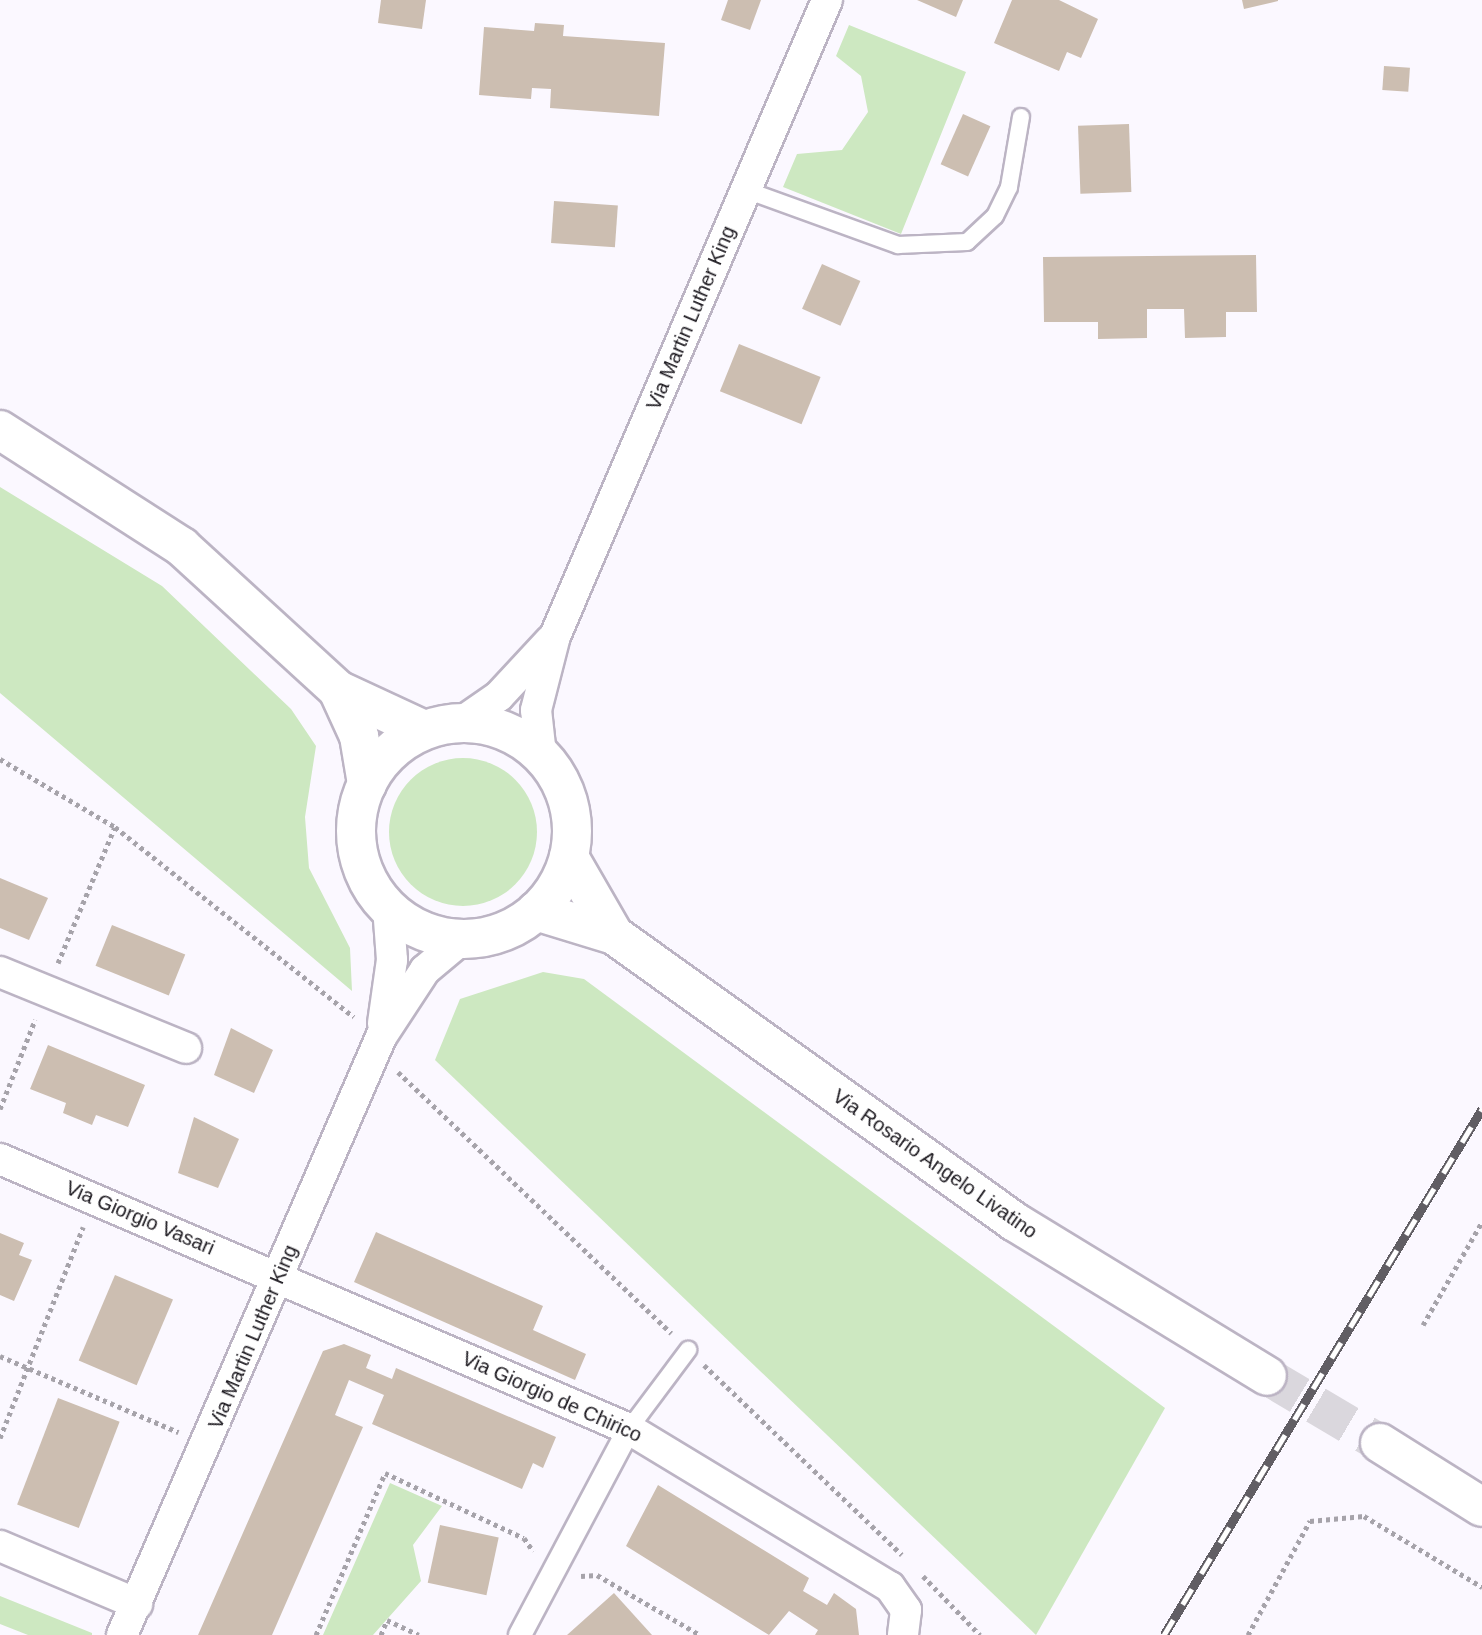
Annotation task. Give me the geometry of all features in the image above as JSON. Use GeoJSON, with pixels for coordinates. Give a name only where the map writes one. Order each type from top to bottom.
{"type":"FeatureCollection","features":[{"type":"Feature","properties":{"kind":"street","name":"Via Martin Luther King"},"geometry":{"type":"LineString","coordinates":[[555,636],[827,0]]}},
{"type":"Feature","properties":{"kind":"street"},"geometry":{"type":"LineString","coordinates":[[0,430],[182,547],[338,690],[359,736],[367,784],[357,849],[388,907],[409,924],[462,939],[488,936],[536,911],[569,857],[569,802],[541,755],[536,710],[555,636]]}},
{"type":"Feature","properties":{"kind":"street"},"geometry":{"type":"LineString","coordinates":[[367,784],[391,752],[499,696],[555,636]]}},
{"type":"Feature","properties":{"kind":"street"},"geometry":{"type":"LineString","coordinates":[[338,690],[442,726],[504,730],[541,755]]}},
{"type":"Feature","properties":{"kind":"street","name":"Via Rosario Angelo Livatino"},"geometry":{"type":"LineString","coordinates":[[569,857],[614,935]]}},
{"type":"Feature","properties":{"kind":"street"},"geometry":{"type":"LineString","coordinates":[[373,1031],[392,960],[388,907]]}},
{"type":"Feature","properties":{"kind":"street","name":"Via Rosario Angelo Livatino"},"geometry":{"type":"LineString","coordinates":[[536,911],[614,935],[1015,1222],[1267,1376]]}},
{"type":"Feature","properties":{"kind":"street"},"geometry":{"type":"LineString","coordinates":[[373,1031],[425,970],[462,939]]}},
{"type":"Feature","properties":{"kind":"street"},"geometry":{"type":"LineString","coordinates":[[0,972],[186,1048]]}},
{"type":"Feature","properties":{"kind":"street","name":"Via Martin Luther King"},"geometry":{"type":"LineString","coordinates":[[122,1635],[280,1277],[373,1031]]}},
{"type":"Feature","properties":{"kind":"street","name":"Via Giorgio Vasari"},"geometry":{"type":"LineString","coordinates":[[0,1159],[280,1277]]}},
{"type":"Feature","properties":{"kind":"street","name":"Via Giorgio de Chirico"},"geometry":{"type":"LineString","coordinates":[[280,1277],[629,1429],[890,1587],[906,1610],[903,1635]]}},
{"type":"Feature","properties":{"kind":"street"},"geometry":{"type":"LineString","coordinates":[[520,1635],[629,1429]]}},
{"type":"Feature","properties":{"kind":"street"},"geometry":{"type":"LineString","coordinates":[[1380,1443],[1482,1507]]}},
{"type":"Feature","properties":{"kind":"street"},"geometry":{"type":"LineString","coordinates":[[0,1546],[137,1604]]}},
{"type":"Feature","properties":{"kind":"lane"},"geometry":{"type":"LineString","coordinates":[[746,190],[898,245],[967,242],[995,216],[1009,187],[1021,117]]}},
{"type":"Feature","properties":{"kind":"lane"},"geometry":{"type":"LineString","coordinates":[[629,1429],[688,1350]]}},
{"type":"Feature","properties":{"kind":"path"},"geometry":{"type":"LineString","coordinates":[[0,759],[115,827],[373,1031]]}},
{"type":"Feature","properties":{"kind":"path"},"geometry":{"type":"LineString","coordinates":[[0,1438],[85,1222]]}},
{"type":"Feature","properties":{"kind":"path"},"geometry":{"type":"LineString","coordinates":[[1423,1325],[1482,1222]]}},
{"type":"Feature","properties":{"kind":"path"},"geometry":{"type":"LineString","coordinates":[[0,1356],[186,1435]]}},
{"type":"Feature","properties":{"kind":"path"},"geometry":{"type":"LineString","coordinates":[[316,1635],[385,1473],[524,1538],[550,1578],[597,1575],[700,1635]]}},
{"type":"Feature","properties":{"kind":"path"},"geometry":{"type":"LineString","coordinates":[[1248,1635],[1310,1521],[1364,1516],[1482,1587]]}},
{"type":"Feature","properties":{"kind":"path"},"geometry":{"type":"LineString","coordinates":[[381,1635],[387,1620],[419,1635]]}},
{"type":"Feature","properties":{"kind":"green space"},"geometry":{"type":"Polygon","coordinates":[[[849,25],[966,72],[901,234],[783,187],[797,154],[842,150],[868,112],[861,76],[836,56],[849,25]]]}},
{"type":"Feature","properties":{"kind":"green space"},"geometry":{"type":"Polygon","coordinates":[[[0,487],[162,586],[291,709],[316,746],[305,817],[309,868],[350,948],[352,991],[0,693],[0,487]]]}},
{"type":"Feature","properties":{"kind":"green space"},"geometry":{"type":"Polygon","coordinates":[[[463,758],[491,764],[515,780],[531,804],[537,832],[531,860],[515,884],[491,900],[463,906],[435,900],[411,884],[395,860],[389,832],[395,804],[411,780],[435,764],[463,758]]]}},
{"type":"Feature","properties":{"kind":"green space"},"geometry":{"type":"Polygon","coordinates":[[[543,972],[584,979],[1165,1408],[1036,1635],[435,1060],[460,999],[543,972]]]}},
{"type":"Feature","properties":{"kind":"green space"},"geometry":{"type":"Polygon","coordinates":[[[390,1483],[442,1506],[413,1545],[421,1581],[373,1635],[323,1635],[390,1483]]]}},
{"type":"Feature","properties":{"kind":"green space"},"geometry":{"type":"Polygon","coordinates":[[[0,1596],[92,1635],[28,1635],[0,1624],[0,1596]]]}},
{"type":"Feature","properties":{"kind":"building"},"geometry":{"type":"Polygon","coordinates":[[[381,0],[426,0],[422,29],[378,23],[381,0]]]}},
{"type":"Feature","properties":{"kind":"building"},"geometry":{"type":"Polygon","coordinates":[[[728,0],[761,0],[750,30],[721,20],[728,0]]]}},
{"type":"Feature","properties":{"kind":"building"},"geometry":{"type":"Polygon","coordinates":[[[917,0],[963,0],[956,17],[917,0]]]}},
{"type":"Feature","properties":{"kind":"building"},"geometry":{"type":"Polygon","coordinates":[[[1012,0],[1059,0],[1098,19],[1081,58],[1067,52],[1059,71],[994,43],[1012,0]]]}},
{"type":"Feature","properties":{"kind":"building"},"geometry":{"type":"Polygon","coordinates":[[[1242,0],[1278,0],[1278,1],[1244,9],[1242,0]]]}},
{"type":"Feature","properties":{"kind":"building"},"geometry":{"type":"Polygon","coordinates":[[[535,23],[564,25],[563,36],[665,43],[659,116],[550,108],[551,89],[532,88],[531,99],[479,95],[484,27],[534,31],[535,23]]]}},
{"type":"Feature","properties":{"kind":"building"},"geometry":{"type":"Polygon","coordinates":[[[1384,66],[1410,68],[1408,92],[1382,90],[1384,66]]]}},
{"type":"Feature","properties":{"kind":"building"},"geometry":{"type":"Polygon","coordinates":[[[963,114],[990,126],[968,176],[941,164],[963,114]]]}},
{"type":"Feature","properties":{"kind":"building"},"geometry":{"type":"Polygon","coordinates":[[[1129,124],[1131,192],[1080,194],[1078,126],[1129,124]]]}},
{"type":"Feature","properties":{"kind":"building"},"geometry":{"type":"Polygon","coordinates":[[[554,201],[618,205],[615,247],[551,243],[554,201]]]}},
{"type":"Feature","properties":{"kind":"building"},"geometry":{"type":"Polygon","coordinates":[[[1256,255],[1257,312],[1226,312],[1226,337],[1185,338],[1184,309],[1147,309],[1147,338],[1098,339],[1098,322],[1044,322],[1043,257],[1256,255]]]}},
{"type":"Feature","properties":{"kind":"building"},"geometry":{"type":"Polygon","coordinates":[[[822,264],[860,281],[840,326],[802,309],[822,264]]]}},
{"type":"Feature","properties":{"kind":"building"},"geometry":{"type":"Polygon","coordinates":[[[739,344],[821,377],[801,424],[720,391],[739,344]]]}},
{"type":"Feature","properties":{"kind":"building"},"geometry":{"type":"Polygon","coordinates":[[[0,878],[48,898],[29,940],[0,928],[0,878]]]}},
{"type":"Feature","properties":{"kind":"building"},"geometry":{"type":"Polygon","coordinates":[[[112,925],[185,955],[169,995],[96,966],[112,925]]]}},
{"type":"Feature","properties":{"kind":"building"},"geometry":{"type":"Polygon","coordinates":[[[231,1028],[273,1050],[254,1093],[214,1075],[231,1028]]]}},
{"type":"Feature","properties":{"kind":"building"},"geometry":{"type":"Polygon","coordinates":[[[48,1045],[145,1085],[128,1127],[96,1115],[92,1125],[63,1113],[66,1103],[30,1089],[48,1045]]]}},
{"type":"Feature","properties":{"kind":"building"},"geometry":{"type":"Polygon","coordinates":[[[194,1117],[239,1139],[218,1188],[178,1173],[194,1117]]]}},
{"type":"Feature","properties":{"kind":"building"},"geometry":{"type":"Polygon","coordinates":[[[376,1232],[543,1306],[533,1330],[586,1354],[575,1380],[354,1282],[376,1232]]]}},
{"type":"Feature","properties":{"kind":"building"},"geometry":{"type":"Polygon","coordinates":[[[0,1233],[24,1243],[19,1255],[32,1260],[14,1301],[0,1295],[0,1233]]]}},
{"type":"Feature","properties":{"kind":"building"},"geometry":{"type":"Polygon","coordinates":[[[115,1275],[173,1300],[137,1385],[79,1361],[115,1275]]]}},
{"type":"Feature","properties":{"kind":"building"},"geometry":{"type":"Polygon","coordinates":[[[344,1344],[371,1355],[366,1368],[392,1379],[396,1368],[556,1437],[543,1468],[533,1463],[522,1489],[372,1424],[384,1395],[349,1380],[335,1415],[363,1427],[272,1635],[198,1635],[323,1351],[344,1344]]]}},
{"type":"Feature","properties":{"kind":"building"},"geometry":{"type":"Polygon","coordinates":[[[58,1398],[120,1422],[79,1528],[17,1504],[58,1398]]]}},
{"type":"Feature","properties":{"kind":"building"},"geometry":{"type":"Polygon","coordinates":[[[658,1485],[809,1578],[803,1591],[827,1605],[834,1593],[856,1609],[859,1635],[815,1635],[818,1630],[789,1611],[769,1635],[626,1546],[658,1485]]]}},
{"type":"Feature","properties":{"kind":"building"},"geometry":{"type":"Polygon","coordinates":[[[440,1525],[499,1537],[486,1595],[428,1583],[440,1525]]]}},
{"type":"Feature","properties":{"kind":"building"},"geometry":{"type":"Polygon","coordinates":[[[614,1593],[652,1635],[567,1635],[614,1593]]]}},
{"type":"Feature","properties":{"kind":"tunnel"},"geometry":{"type":"LineString","coordinates":[[1267,1376],[1380,1443]]}},
{"type":"Feature","properties":{"kind":"railway"},"geometry":{"type":"LineString","coordinates":[[1164,1635],[1482,1109]]}}]}
